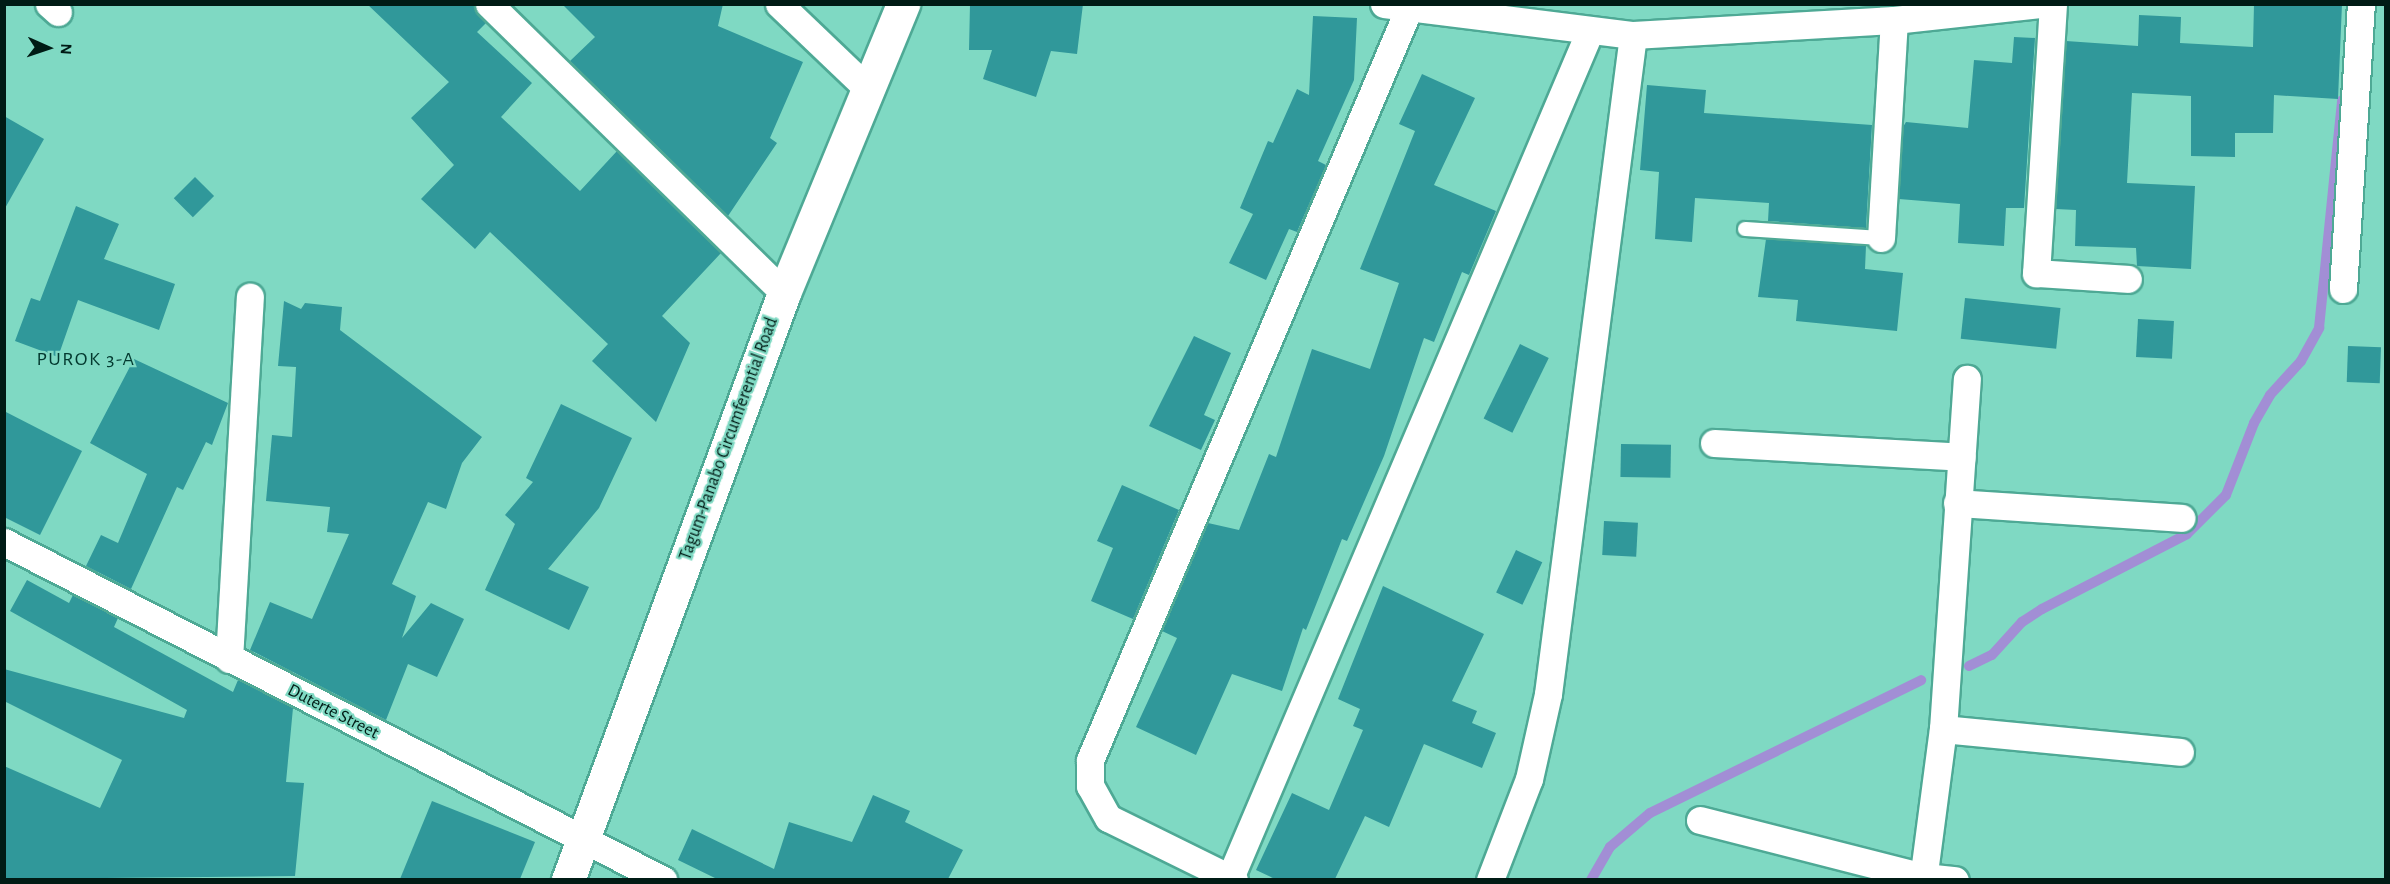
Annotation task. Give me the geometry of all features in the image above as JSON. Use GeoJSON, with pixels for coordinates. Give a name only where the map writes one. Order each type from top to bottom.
{"type":"FeatureCollection","features":[{"type":"Feature","properties":{"kind":"main road","name":"Tagum-Panabo Circumferential Road"},"geometry":{"type":"LineString","coordinates":[[568,879],[783,293],[903,4]]}},
{"type":"Feature","properties":{"kind":"street"},"geometry":{"type":"LineString","coordinates":[[489,4],[783,293]]}},
{"type":"Feature","properties":{"kind":"street"},"geometry":{"type":"LineString","coordinates":[[779,4],[868,89]]}},
{"type":"Feature","properties":{"kind":"street"},"geometry":{"type":"LineString","coordinates":[[1589,33],[1232,878],[1108,818],[1090,786],[1090,760],[1396,6],[1589,33],[1633,35],[1894,20],[2042,4]]}},
{"type":"Feature","properties":{"kind":"street"},"geometry":{"type":"LineString","coordinates":[[2053,4],[2036,273],[2128,279]]}},
{"type":"Feature","properties":{"kind":"street"},"geometry":{"type":"LineString","coordinates":[[2343,289],[2361,4]]}},
{"type":"Feature","properties":{"kind":"street"},"geometry":{"type":"LineString","coordinates":[[1881,238],[1894,20]]}},
{"type":"Feature","properties":{"kind":"street"},"geometry":{"type":"LineString","coordinates":[[1490,879],[1529,779],[1548,694],[1633,35]]}},
{"type":"Feature","properties":{"kind":"street"},"geometry":{"type":"LineString","coordinates":[[229,659],[250,297]]}},
{"type":"Feature","properties":{"kind":"street"},"geometry":{"type":"LineString","coordinates":[[1924,878],[1943,729],[1967,379]]}},
{"type":"Feature","properties":{"kind":"street"},"geometry":{"type":"LineString","coordinates":[[1714,443],[1962,457]]}},
{"type":"Feature","properties":{"kind":"street"},"geometry":{"type":"LineString","coordinates":[[1957,503],[2181,518]]}},
{"type":"Feature","properties":{"kind":"street","name":"Duterte Street"},"geometry":{"type":"LineString","coordinates":[[4,542],[663,879]]}},
{"type":"Feature","properties":{"kind":"street"},"geometry":{"type":"LineString","coordinates":[[1943,729],[2180,752]]}},
{"type":"Feature","properties":{"kind":"street"},"geometry":{"type":"LineString","coordinates":[[1700,820],[1924,878],[1955,879]]}},
{"type":"Feature","properties":{"kind":"lane"},"geometry":{"type":"LineString","coordinates":[[1745,229],[1881,238]]}},
{"type":"Feature","properties":{"kind":"building"},"geometry":{"type":"Polygon","coordinates":[[[367,4],[474,4],[486,23],[477,32],[532,83],[501,117],[580,191],[617,151],[721,253],[662,316],[690,343],[656,422],[592,361],[608,344],[490,232],[475,249],[421,199],[454,165],[411,118],[449,82],[367,4]]]}},
{"type":"Feature","properties":{"kind":"building"},"geometry":{"type":"Polygon","coordinates":[[[562,4],[723,4],[718,26],[803,62],[770,138],[777,143],[728,216],[570,61],[595,37],[562,4]]]}},
{"type":"Feature","properties":{"kind":"building"},"geometry":{"type":"Polygon","coordinates":[[[970,4],[1083,4],[1077,54],[1051,51],[1036,97],[983,79],[992,50],[969,50],[970,4]]]}},
{"type":"Feature","properties":{"kind":"building"},"geometry":{"type":"Polygon","coordinates":[[[2254,4],[2342,4],[2338,99],[2274,95],[2273,133],[2235,133],[2235,157],[2191,156],[2191,96],[2132,93],[2127,183],[2195,186],[2191,269],[2137,266],[2136,248],[2075,246],[2076,210],[2056,209],[2066,41],[2138,46],[2139,15],[2181,17],[2180,43],[2253,47],[2254,4]]]}},
{"type":"Feature","properties":{"kind":"building"},"geometry":{"type":"Polygon","coordinates":[[[1313,16],[1357,18],[1354,80],[1318,161],[1326,165],[1297,232],[1289,229],[1266,280],[1229,263],[1253,214],[1240,208],[1268,141],[1273,143],[1297,89],[1309,95],[1313,16]]]}},
{"type":"Feature","properties":{"kind":"building"},"geometry":{"type":"Polygon","coordinates":[[[2014,37],[2035,38],[2024,208],[2006,208],[2004,246],[1958,243],[1960,204],[1899,199],[1903,127],[1906,122],[1968,128],[1974,60],[2012,63],[2014,37]]]}},
{"type":"Feature","properties":{"kind":"building"},"geometry":{"type":"Polygon","coordinates":[[[1422,74],[1475,98],[1434,185],[1496,211],[1469,275],[1462,272],[1434,342],[1424,338],[1384,456],[1347,541],[1342,539],[1306,630],[1303,628],[1282,691],[1232,674],[1196,755],[1136,727],[1177,638],[1162,631],[1208,523],[1239,530],[1269,454],[1276,457],[1312,349],[1370,369],[1399,283],[1360,269],[1415,131],[1399,124],[1422,74]]]}},
{"type":"Feature","properties":{"kind":"building"},"geometry":{"type":"Polygon","coordinates":[[[1647,85],[1706,90],[1704,113],[1872,125],[1866,228],[1768,221],[1769,203],[1695,198],[1692,242],[1655,239],[1659,172],[1640,170],[1647,85]]]}},
{"type":"Feature","properties":{"kind":"building"},"geometry":{"type":"Polygon","coordinates":[[[4,116],[44,139],[4,210],[4,116]]]}},
{"type":"Feature","properties":{"kind":"building"},"geometry":{"type":"Polygon","coordinates":[[[195,177],[214,196],[193,217],[174,198],[195,177]]]}},
{"type":"Feature","properties":{"kind":"building"},"geometry":{"type":"Polygon","coordinates":[[[76,206],[119,224],[104,259],[175,284],[159,330],[78,300],[58,357],[15,341],[31,298],[40,301],[76,206]]]}},
{"type":"Feature","properties":{"kind":"building"},"geometry":{"type":"Polygon","coordinates":[[[1766,239],[1866,246],[1865,269],[1903,273],[1897,331],[1796,321],[1798,300],[1758,297],[1766,239]]]}},
{"type":"Feature","properties":{"kind":"building"},"geometry":{"type":"Polygon","coordinates":[[[1965,298],[2060,308],[2056,349],[1961,339],[1965,298]]]}},
{"type":"Feature","properties":{"kind":"building"},"geometry":{"type":"Polygon","coordinates":[[[284,301],[301,309],[305,303],[342,307],[340,330],[482,437],[462,463],[446,509],[428,502],[392,584],[416,596],[402,638],[431,603],[464,619],[437,677],[408,664],[386,720],[250,650],[270,602],[312,619],[349,534],[327,532],[330,507],[266,501],[272,435],[292,437],[296,367],[278,366],[284,301]]]}},
{"type":"Feature","properties":{"kind":"building"},"geometry":{"type":"Polygon","coordinates":[[[2138,319],[2174,321],[2172,359],[2136,357],[2138,319]]]}},
{"type":"Feature","properties":{"kind":"building"},"geometry":{"type":"Polygon","coordinates":[[[1194,336],[1231,353],[1204,415],[1215,420],[1201,450],[1149,426],[1194,336]]]}},
{"type":"Feature","properties":{"kind":"building"},"geometry":{"type":"Polygon","coordinates":[[[1520,344],[1549,358],[1512,433],[1484,419],[1520,344]]]}},
{"type":"Feature","properties":{"kind":"building"},"geometry":{"type":"Polygon","coordinates":[[[2348,346],[2381,347],[2380,383],[2347,382],[2348,346]]]}},
{"type":"Feature","properties":{"kind":"building"},"geometry":{"type":"Polygon","coordinates":[[[134,359],[228,403],[212,445],[206,442],[183,490],[177,487],[131,589],[86,566],[101,535],[118,543],[147,474],[90,443],[134,359]]]}},
{"type":"Feature","properties":{"kind":"building"},"geometry":{"type":"Polygon","coordinates":[[[561,404],[632,438],[599,508],[548,569],[589,587],[569,630],[485,590],[515,524],[505,515],[533,482],[526,478],[561,404]]]}},
{"type":"Feature","properties":{"kind":"building"},"geometry":{"type":"Polygon","coordinates":[[[4,411],[82,451],[40,535],[4,517],[4,411]]]}},
{"type":"Feature","properties":{"kind":"building"},"geometry":{"type":"Polygon","coordinates":[[[1621,444],[1671,445],[1670,478],[1620,477],[1621,444]]]}},
{"type":"Feature","properties":{"kind":"building"},"geometry":{"type":"Polygon","coordinates":[[[1122,485],[1179,510],[1133,619],[1091,601],[1113,548],[1097,541],[1122,485]]]}},
{"type":"Feature","properties":{"kind":"building"},"geometry":{"type":"Polygon","coordinates":[[[1604,521],[1638,523],[1636,557],[1602,555],[1604,521]]]}},
{"type":"Feature","properties":{"kind":"building"},"geometry":{"type":"Polygon","coordinates":[[[1516,550],[1542,562],[1522,605],[1496,593],[1516,550]]]}},
{"type":"Feature","properties":{"kind":"building"},"geometry":{"type":"Polygon","coordinates":[[[27,580],[69,603],[73,595],[118,618],[114,627],[233,692],[238,680],[293,708],[286,782],[304,783],[295,876],[4,879],[4,766],[100,808],[122,760],[4,701],[4,669],[184,718],[187,710],[10,611],[27,580]]]}},
{"type":"Feature","properties":{"kind":"building"},"geometry":{"type":"Polygon","coordinates":[[[1383,586],[1484,634],[1452,701],[1477,711],[1472,723],[1496,733],[1482,768],[1424,744],[1389,827],[1365,816],[1335,879],[1275,879],[1256,870],[1292,793],[1329,810],[1363,730],[1353,726],[1360,709],[1338,699],[1383,586]]]}},
{"type":"Feature","properties":{"kind":"building"},"geometry":{"type":"Polygon","coordinates":[[[873,795],[910,811],[905,822],[963,850],[948,879],[717,879],[678,860],[692,829],[774,869],[789,822],[852,842],[873,795]]]}},
{"type":"Feature","properties":{"kind":"building"},"geometry":{"type":"Polygon","coordinates":[[[432,801],[535,842],[520,879],[400,879],[432,801]]]}},
{"type":"Feature","properties":{"kind":"waterway"},"geometry":{"type":"LineString","coordinates":[[1969,666],[1992,655],[2022,622],[2042,609],[2187,534],[2226,495],[2254,423],[2270,395],[2301,361],[2319,328],[2342,100]]}},
{"type":"Feature","properties":{"kind":"waterway"},"geometry":{"type":"LineString","coordinates":[[1591,880],[1610,847],[1650,813],[1921,680]]}},
{"type":"Feature","properties":{"kind":"district","name":"PUROK 3-A"},"geometry":{"type":"Point","coordinates":[86,359]}}]}
